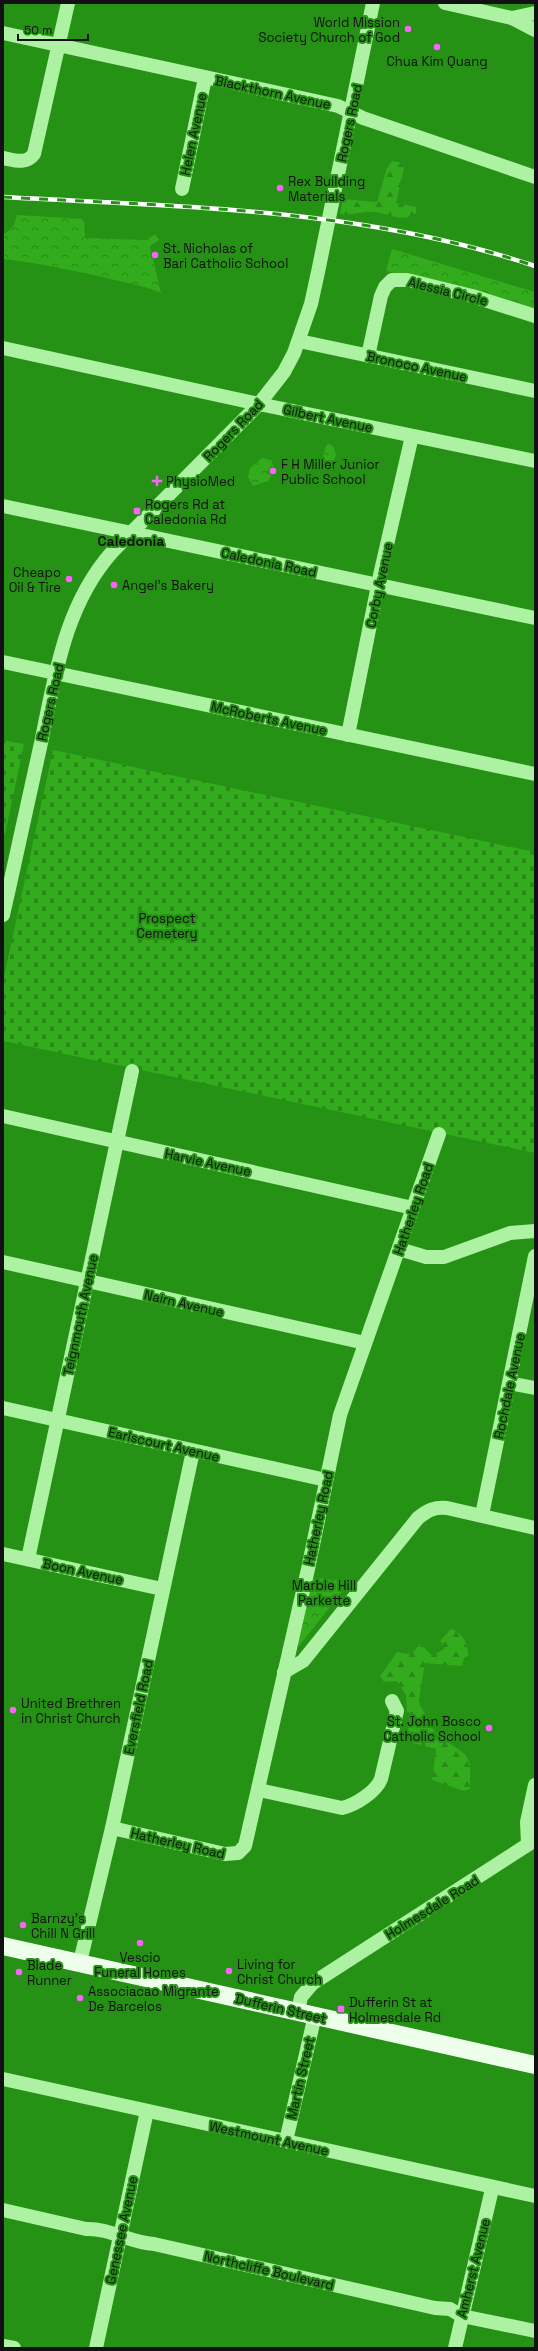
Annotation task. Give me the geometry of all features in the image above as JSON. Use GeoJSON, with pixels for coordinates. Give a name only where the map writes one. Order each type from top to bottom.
{"type":"FeatureCollection","features":[{"type":"Feature","properties":{"kind":"main road","name":"Dufferin Street"},"geometry":{"type":"LineString","coordinates":[[3,1946],[535,2065]]}},
{"type":"Feature","properties":{"kind":"street"},"geometry":{"type":"LineString","coordinates":[[3,158],[25,162],[30,160],[36,147],[68,3]]}},
{"type":"Feature","properties":{"kind":"street","name":"Rogers Road"},"geometry":{"type":"LineString","coordinates":[[3,915],[56,673],[71,619],[81,597],[100,566],[259,404],[284,372],[299,341],[318,272],[352,113],[373,3]]}},
{"type":"Feature","properties":{"kind":"street"},"geometry":{"type":"LineString","coordinates":[[445,3],[512,18],[535,30]]}},
{"type":"Feature","properties":{"kind":"street"},"geometry":{"type":"LineString","coordinates":[[512,18],[535,13]]}},
{"type":"Feature","properties":{"kind":"street","name":"Blackthorn Avenue"},"geometry":{"type":"LineString","coordinates":[[3,33],[338,106],[352,113],[535,177]]}},
{"type":"Feature","properties":{"kind":"street","name":"Helen Avenue"},"geometry":{"type":"LineString","coordinates":[[182,189],[205,78]]}},
{"type":"Feature","properties":{"kind":"street","name":"Alessia Circle"},"geometry":{"type":"LineString","coordinates":[[368,356],[381,296],[385,287],[392,280],[406,280],[472,296],[535,316]]}},
{"type":"Feature","properties":{"kind":"street","name":"Bronoco Avenue"},"geometry":{"type":"LineString","coordinates":[[299,341],[535,391]]}},
{"type":"Feature","properties":{"kind":"street","name":"Gilbert Avenue"},"geometry":{"type":"LineString","coordinates":[[3,348],[259,404],[535,461]]}},
{"type":"Feature","properties":{"kind":"street","name":"Corby Avenue"},"geometry":{"type":"LineString","coordinates":[[348,734],[378,585],[412,436]]}},
{"type":"Feature","properties":{"kind":"street","name":"Caledonia Road"},"geometry":{"type":"LineString","coordinates":[[3,506],[535,618]]}},
{"type":"Feature","properties":{"kind":"street","name":"McRoberts Avenue"},"geometry":{"type":"LineString","coordinates":[[3,662],[535,774]]}},
{"type":"Feature","properties":{"kind":"street","name":"Teignmouth Avenue"},"geometry":{"type":"LineString","coordinates":[[28,1559],[132,1071]]}},
{"type":"Feature","properties":{"kind":"street","name":"Harvie Avenue"},"geometry":{"type":"LineString","coordinates":[[3,1116],[413,1208]]}},
{"type":"Feature","properties":{"kind":"street","name":"Hatherley Road"},"geometry":{"type":"LineString","coordinates":[[112,1828],[225,1854],[235,1854],[242,1850],[246,1842],[259,1790],[340,1415],[439,1134]]}},
{"type":"Feature","properties":{"kind":"street"},"geometry":{"type":"LineString","coordinates":[[399,1249],[426,1257],[444,1257],[508,1233],[535,1231]]}},
{"type":"Feature","properties":{"kind":"street","name":"Rochdale Avenue"},"geometry":{"type":"LineString","coordinates":[[482,1516],[535,1256]]}},
{"type":"Feature","properties":{"kind":"street","name":"Nairn Avenue"},"geometry":{"type":"LineString","coordinates":[[3,1262],[365,1343]]}},
{"type":"Feature","properties":{"kind":"street"},"geometry":{"type":"LineString","coordinates":[[509,1383],[535,1388]]}},
{"type":"Feature","properties":{"kind":"street","name":"Earlscourt Avenue"},"geometry":{"type":"LineString","coordinates":[[3,1408],[326,1480]]}},
{"type":"Feature","properties":{"kind":"street","name":"Eversfield Road"},"geometry":{"type":"LineString","coordinates":[[80,1962],[112,1828],[162,1589],[193,1451]]}},
{"type":"Feature","properties":{"kind":"street"},"geometry":{"type":"LineString","coordinates":[[284,1672],[303,1661],[418,1518],[425,1512],[432,1508],[447,1508],[535,1528]]}},
{"type":"Feature","properties":{"kind":"street","name":"Boon Avenue"},"geometry":{"type":"LineString","coordinates":[[3,1554],[162,1589]]}},
{"type":"Feature","properties":{"kind":"street"},"geometry":{"type":"LineString","coordinates":[[259,1790],[342,1808],[367,1794],[376,1787],[381,1779],[397,1711],[392,1701]]}},
{"type":"Feature","properties":{"kind":"street","name":"Holmesdale Road"},"geometry":{"type":"LineString","coordinates":[[306,2014],[301,1997],[313,1983],[531,1842],[527,1822],[535,1785]]}},
{"type":"Feature","properties":{"kind":"street","name":"Martin Street"},"geometry":{"type":"LineString","coordinates":[[286,2141],[306,2014]]}},
{"type":"Feature","properties":{"kind":"street","name":"Westmount Avenue"},"geometry":{"type":"LineString","coordinates":[[3,2079],[492,2188],[535,2196]]}},
{"type":"Feature","properties":{"kind":"street","name":"Genessee Avenue"},"geometry":{"type":"LineString","coordinates":[[96,2348],[147,2111]]}},
{"type":"Feature","properties":{"kind":"street","name":"Amherst Avenue"},"geometry":{"type":"LineString","coordinates":[[455,2348],[492,2188]]}},
{"type":"Feature","properties":{"kind":"street","name":"Northcliffe Boulevard"},"geometry":{"type":"LineString","coordinates":[[3,2210],[86,2229],[98,2229],[142,2244],[154,2244],[435,2308],[450,2309],[462,2316],[535,2331]]}},
{"type":"Feature","properties":{"kind":"street"},"geometry":{"type":"LineString","coordinates":[[3,2346],[14,2348]]}},
{"type":"Feature","properties":{"kind":"green space"},"geometry":{"type":"Polygon","coordinates":[[[392,161],[403,163],[404,168],[396,203],[416,207],[416,213],[406,218],[374,212],[340,214],[343,199],[377,202],[387,168],[392,161]]]}},
{"type":"Feature","properties":{"kind":"green space"},"geometry":{"type":"Polygon","coordinates":[[[17,215],[84,219],[85,238],[146,240],[155,234],[159,240],[150,246],[161,293],[142,286],[84,273],[3,259],[4,234],[13,227],[17,215]]]}},
{"type":"Feature","properties":{"kind":"green space"},"geometry":{"type":"Polygon","coordinates":[[[392,249],[535,292],[535,309],[460,287],[386,271],[392,249]]]}},
{"type":"Feature","properties":{"kind":"green space"},"geometry":{"type":"Polygon","coordinates":[[[327,444],[333,445],[336,455],[332,465],[327,467],[324,465],[323,454],[327,444]]]}},
{"type":"Feature","properties":{"kind":"green space"},"geometry":{"type":"Polygon","coordinates":[[[262,458],[271,460],[274,466],[274,471],[268,481],[253,486],[248,477],[250,468],[262,458]]]}},
{"type":"Feature","properties":{"kind":"green space"},"geometry":{"type":"Polygon","coordinates":[[[3,740],[24,744],[3,844],[3,740]]]}},
{"type":"Feature","properties":{"kind":"green space","name":"Prospect Cemetery"},"geometry":{"type":"Polygon","coordinates":[[[53,750],[535,852],[535,1153],[3,1041],[3,981],[53,750]]]}},
{"type":"Feature","properties":{"kind":"green space","name":"Marble Hill Parkette"},"geometry":{"type":"Polygon","coordinates":[[[313,1577],[349,1583],[299,1646],[298,1645],[313,1577]]]}},
{"type":"Feature","properties":{"kind":"green space"},"geometry":{"type":"Polygon","coordinates":[[[451,1629],[459,1633],[464,1639],[468,1656],[464,1658],[462,1666],[425,1663],[419,1701],[429,1724],[438,1735],[465,1754],[470,1764],[470,1789],[464,1791],[432,1780],[436,1749],[405,1741],[411,1713],[407,1712],[406,1695],[397,1681],[384,1682],[380,1676],[397,1652],[405,1654],[413,1652],[420,1644],[433,1656],[445,1648],[440,1641],[451,1629]]]}},
{"type":"Feature","properties":{"kind":"railway"},"geometry":{"type":"LineString","coordinates":[[3,197],[205,208],[338,221],[404,232],[470,247],[535,266]]}},
{"type":"Feature","properties":{"kind":"place","name":"World Mission Society Church of God"},"geometry":{"type":"Point","coordinates":[408,29]}},
{"type":"Feature","properties":{"kind":"place","name":"Chua Kim Quang"},"geometry":{"type":"Point","coordinates":[437,47]}},
{"type":"Feature","properties":{"kind":"place","name":"Rex Building Materials"},"geometry":{"type":"Point","coordinates":[280,188]}},
{"type":"Feature","properties":{"kind":"place","name":"St. Nicholas of Bari Catholic School"},"geometry":{"type":"Point","coordinates":[155,255]}},
{"type":"Feature","properties":{"kind":"place","name":"F H Miller Junior Public School"},"geometry":{"type":"Point","coordinates":[273,471]}},
{"type":"Feature","properties":{"kind":"place","name":"PhysioMed"},"geometry":{"type":"Point","coordinates":[157,481]}},
{"type":"Feature","properties":{"kind":"place","name":"Rogers Rd at Caledonia Rd"},"geometry":{"type":"Point","coordinates":[137,511]}},
{"type":"Feature","properties":{"kind":"place","name":"Cheapo Oil & Tire"},"geometry":{"type":"Point","coordinates":[69,579]}},
{"type":"Feature","properties":{"kind":"place","name":"Angel's Bakery"},"geometry":{"type":"Point","coordinates":[114,585]}},
{"type":"Feature","properties":{"kind":"place","name":"United Brethren in Christ Church"},"geometry":{"type":"Point","coordinates":[13,1710]}},
{"type":"Feature","properties":{"kind":"place","name":"St. John Bosco Catholic School"},"geometry":{"type":"Point","coordinates":[489,1728]}},
{"type":"Feature","properties":{"kind":"place","name":"Barnzy's Chill N Grill"},"geometry":{"type":"Point","coordinates":[23,1925]}},
{"type":"Feature","properties":{"kind":"place","name":"Vescio Funeral Homes"},"geometry":{"type":"Point","coordinates":[140,1943]}},
{"type":"Feature","properties":{"kind":"place","name":"Living for Christ Church"},"geometry":{"type":"Point","coordinates":[229,1971]}},
{"type":"Feature","properties":{"kind":"place","name":"Blade Runner"},"geometry":{"type":"Point","coordinates":[19,1972]}},
{"type":"Feature","properties":{"kind":"place","name":"Associacao Migrante De Barcelos"},"geometry":{"type":"Point","coordinates":[80,1998]}},
{"type":"Feature","properties":{"kind":"place","name":"Dufferin St at Holmesdale Rd"},"geometry":{"type":"Point","coordinates":[341,2009]}},
{"type":"Feature","properties":{"kind":"district","name":"Caledonia"},"geometry":{"type":"Point","coordinates":[131,541]}}]}
